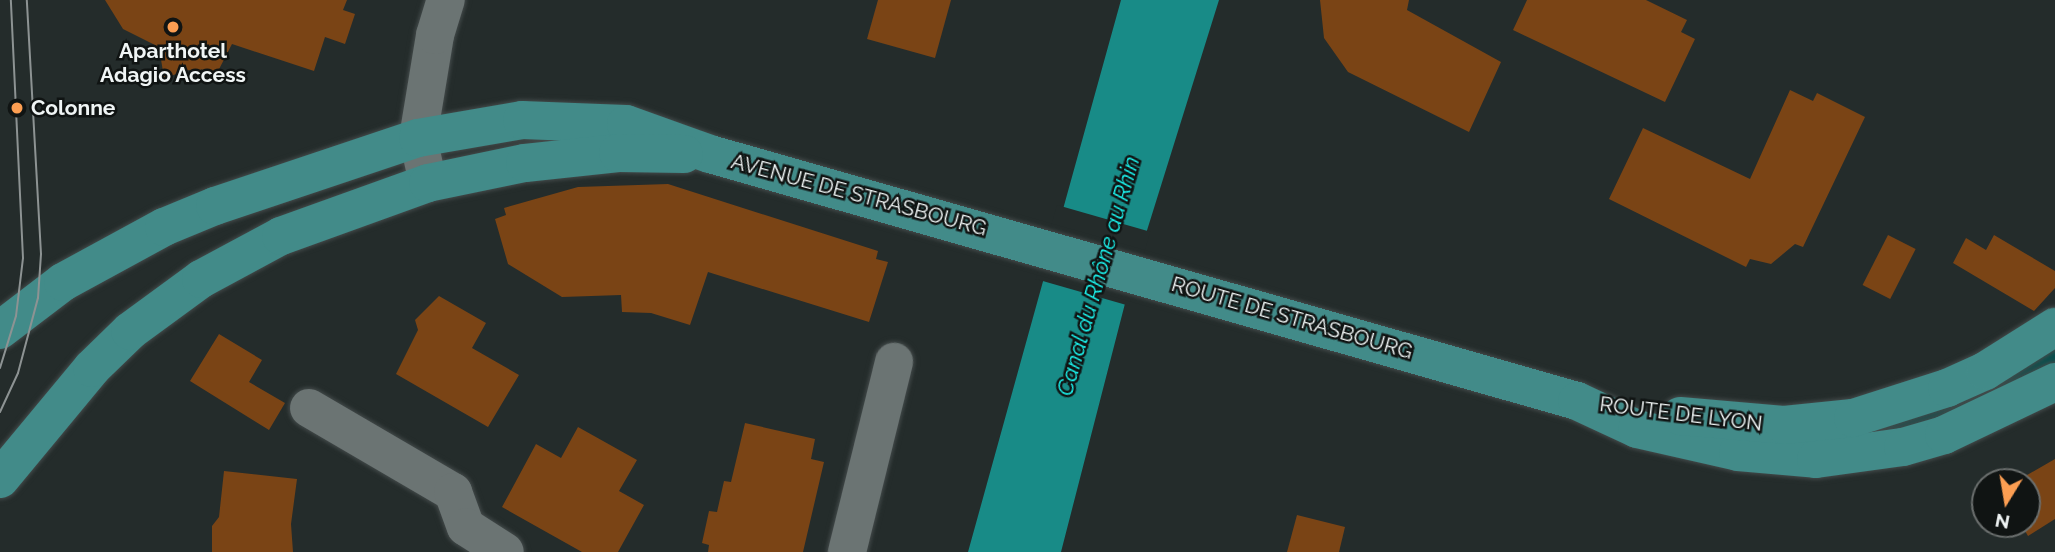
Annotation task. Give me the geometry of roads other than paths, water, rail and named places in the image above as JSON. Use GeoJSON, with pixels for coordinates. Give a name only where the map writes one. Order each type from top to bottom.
{"type":"FeatureCollection","features":[{"type":"Feature","properties":{"kind":"main road","name":"AVENUE DE STRASBOURG"},"geometry":{"type":"LineString","coordinates":[[0,330],[63,282],[164,227],[329,165],[418,138],[522,120],[626,124],[710,154],[1007,236]]}},
{"type":"Feature","properties":{"kind":"main road","name":"AVENUE DE STRASBOURG"},"geometry":{"type":"LineString","coordinates":[[0,479],[92,368],[161,306],[281,236],[428,183],[552,160],[618,153],[710,154]]}},
{"type":"Feature","properties":{"kind":"main road","name":"ROUTE DE STRASBOURG"},"geometry":{"type":"LineString","coordinates":[[1007,236],[1577,401]]}},
{"type":"Feature","properties":{"kind":"main road","name":"ROUTE DE LYON"},"geometry":{"type":"LineString","coordinates":[[1577,401],[1714,422],[1784,425],[1853,418],[1956,384],[2055,327]]}},
{"type":"Feature","properties":{"kind":"main road","name":"ROUTE DE LYON"},"geometry":{"type":"LineString","coordinates":[[1577,401],[1637,429],[1678,441],[1775,457],[1816,458],[1856,456],[1944,435],[2055,383]]}},
{"type":"Feature","properties":{"kind":"street"},"geometry":{"type":"LineString","coordinates":[[428,183],[418,138],[435,36],[446,0]]}},
{"type":"Feature","properties":{"kind":"street"},"geometry":{"type":"LineString","coordinates":[[847,552],[894,362]]}},
{"type":"Feature","properties":{"kind":"street"},"geometry":{"type":"LineString","coordinates":[[309,408],[453,492],[466,527],[505,552]]}},
{"type":"Feature","properties":{"kind":"water","name":"Canal du Rhône au Rhin"},"geometry":{"type":"Polygon","coordinates":[[[1121,0],[1219,0],[1129,288],[1061,552],[968,552],[1121,0]]]}},
{"type":"Feature","properties":{"kind":"tram line"},"geometry":{"type":"LineString","coordinates":[[0,368],[16,316],[23,258],[11,0]]}},
{"type":"Feature","properties":{"kind":"tram line"},"geometry":{"type":"LineString","coordinates":[[0,412],[18,373],[38,298],[41,254],[27,0]]}},
{"type":"Feature","properties":{"kind":"place","name":"Aparthotel Adagio Access"},"geometry":{"type":"Point","coordinates":[173,27]}},
{"type":"Feature","properties":{"kind":"place","name":"Colonne"},"geometry":{"type":"Point","coordinates":[17,108]}}]}
